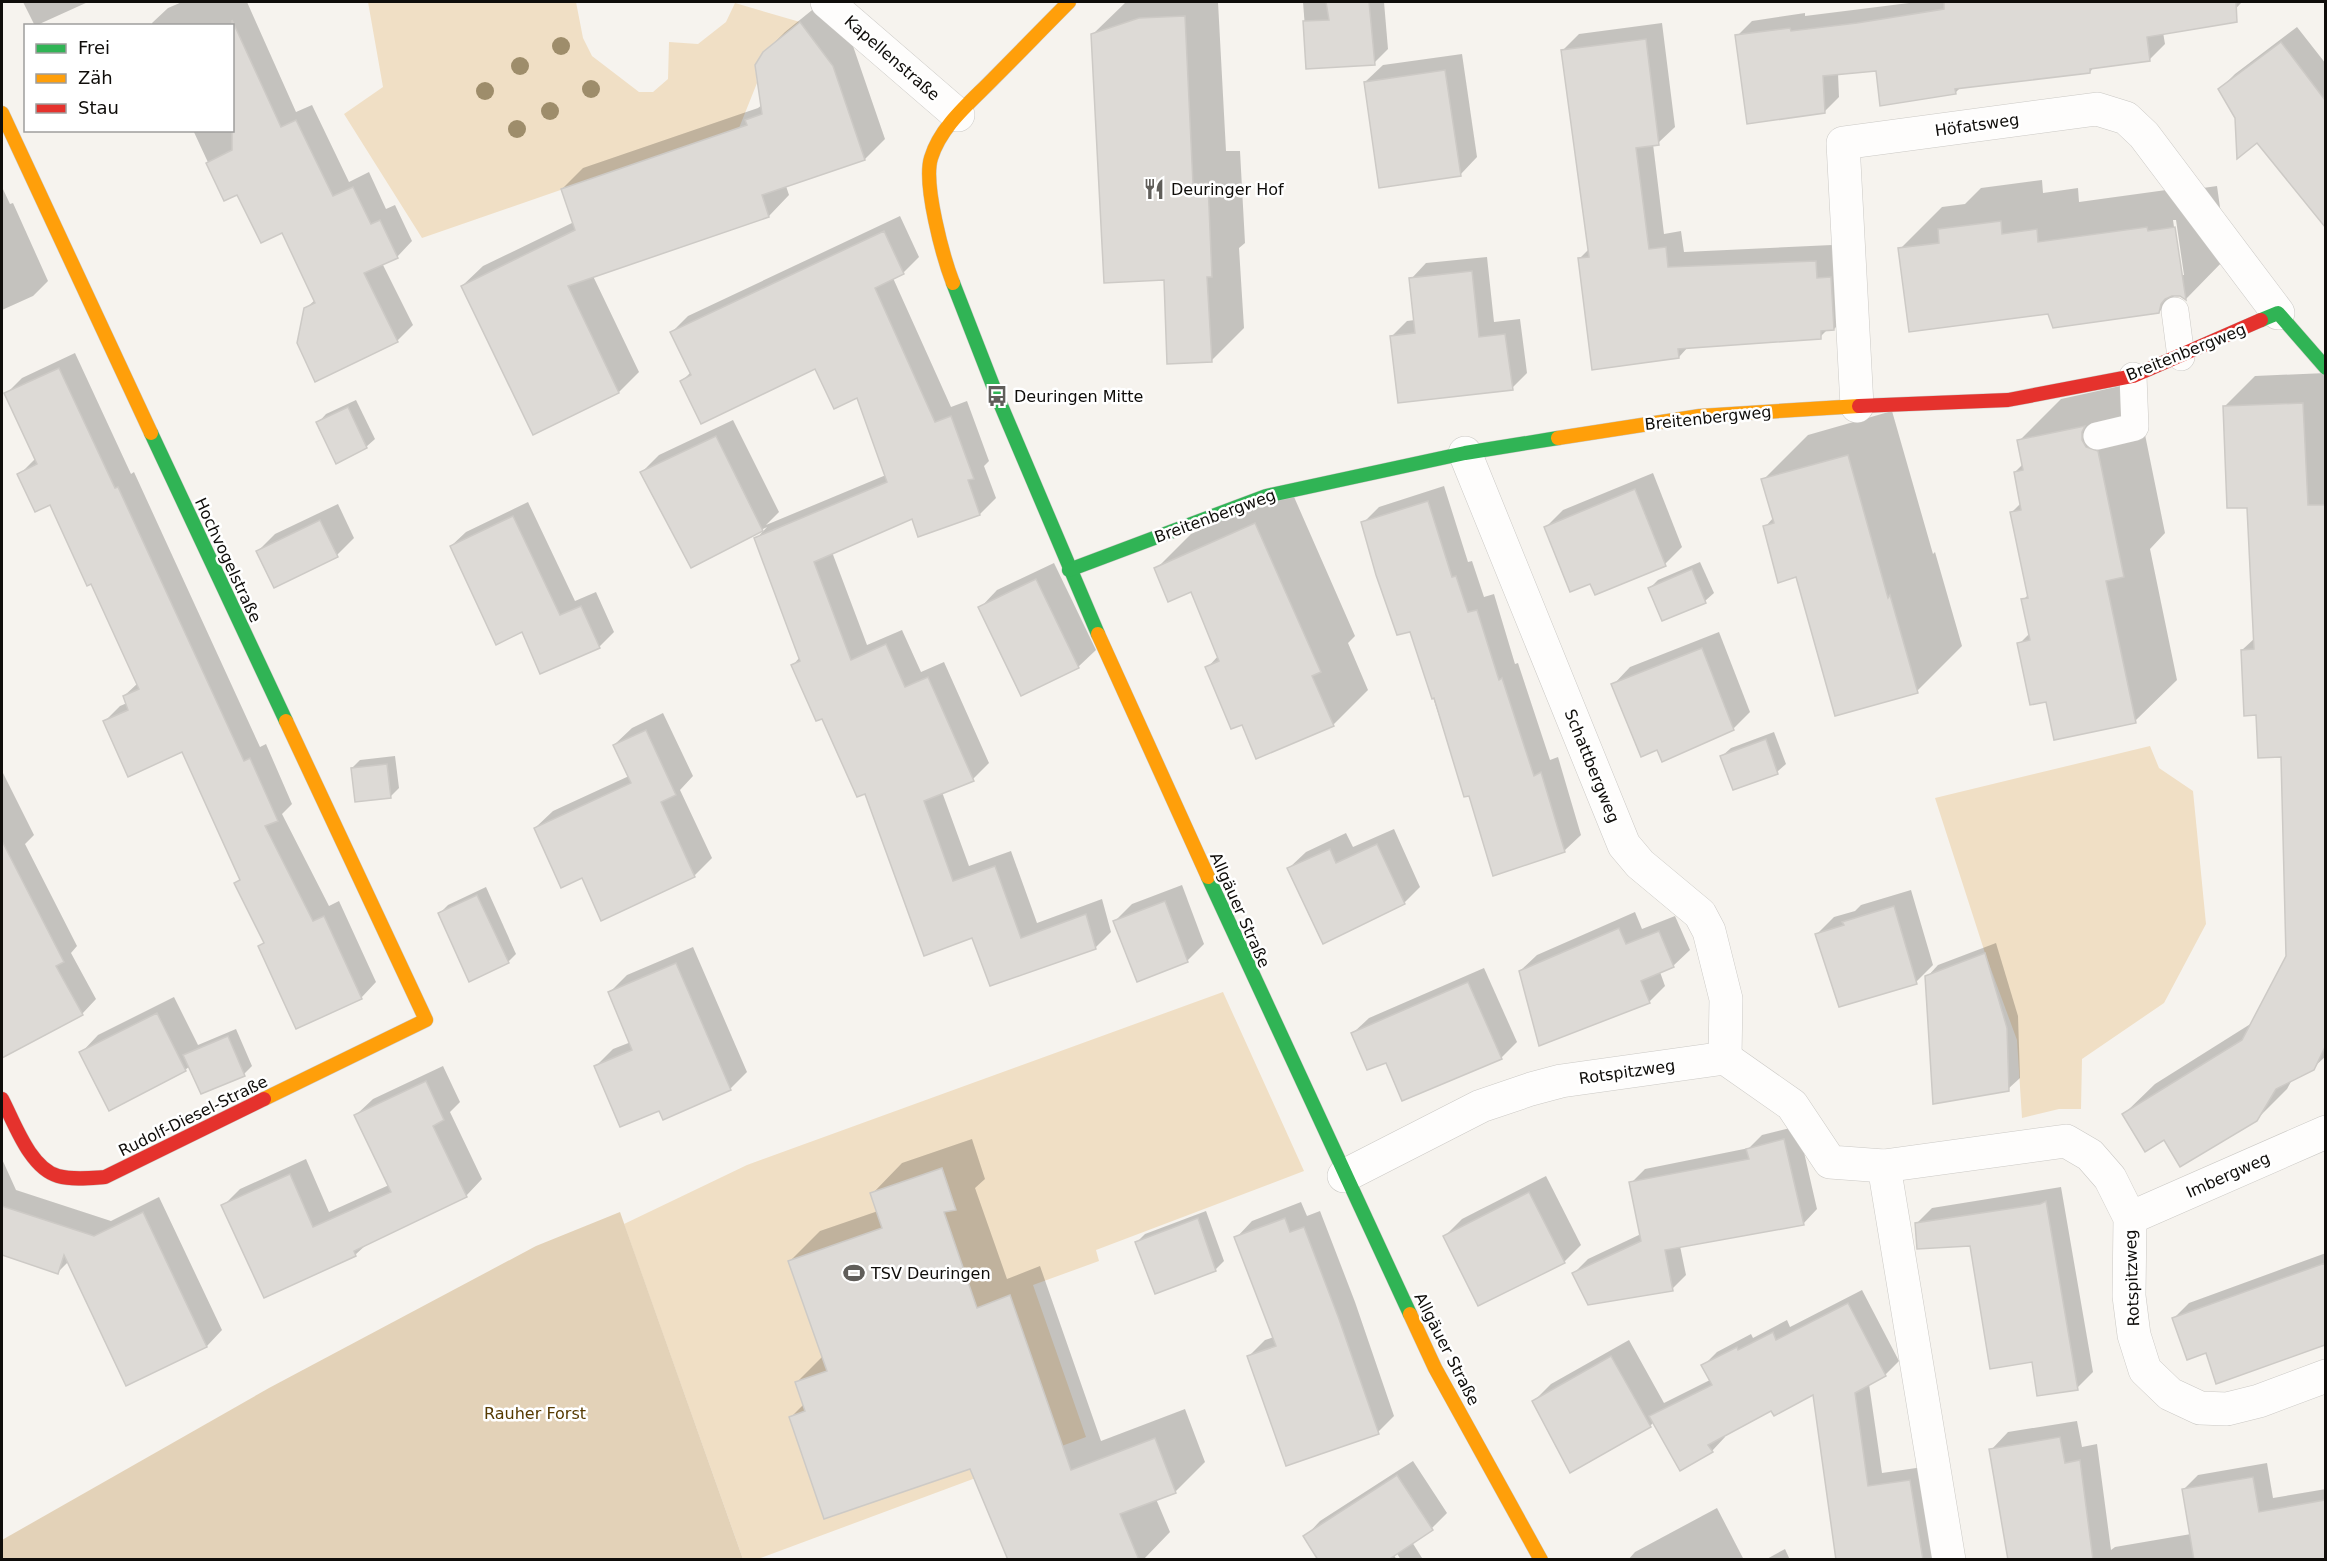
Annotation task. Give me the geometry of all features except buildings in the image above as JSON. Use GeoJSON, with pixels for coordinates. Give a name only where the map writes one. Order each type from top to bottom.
{"type":"FeatureCollection","features":[{"type":"Feature","properties":{"kind":"street","name":"Kapellenstraße"},"geometry":{"type":"LineString","coordinates":[[827,2],[957,115]]}},
{"type":"Feature","properties":{"kind":"street","name":"Allgäuer Straße"},"geometry":{"type":"LineString","coordinates":[[1069,2],[957,115],[941,136],[930,160],[931,197],[944,259],[997,396],[1069,570],[1344,1176],[1435,1368],[1541,1560]]}},
{"type":"Feature","properties":{"kind":"street","name":"Höfatsweg"},"geometry":{"type":"LineString","coordinates":[[1857,406],[1843,143],[2097,109],[2126,118],[2144,135],[2278,313]]}},
{"type":"Feature","properties":{"kind":"street","name":"Hochvogelstraße"},"geometry":{"type":"LineString","coordinates":[[2,113],[426,1020]]}},
{"type":"Feature","properties":{"kind":"street","name":"Breitenbergweg"},"geometry":{"type":"LineString","coordinates":[[1069,570],[1266,496],[1466,453],[1700,416],[1857,406],[2008,400],[2133,376],[2278,313]]}},
{"type":"Feature","properties":{"kind":"street"},"geometry":{"type":"LineString","coordinates":[[2278,313],[2325,368]]}},
{"type":"Feature","properties":{"kind":"street","name":"Schattbergweg"},"geometry":{"type":"LineString","coordinates":[[1466,453],[1624,845],[1640,864],[1700,914],[1709,932],[1726,999],[1725,1058]]}},
{"type":"Feature","properties":{"kind":"street","name":"Rudolf-Diesel-Straße"},"geometry":{"type":"LineString","coordinates":[[2,1099],[36,1162],[44,1171],[63,1178],[105,1177],[426,1020]]}},
{"type":"Feature","properties":{"kind":"street","name":"Rotspitzweg"},"geometry":{"type":"LineString","coordinates":[[1344,1176],[1481,1106],[1531,1089],[1561,1081],[1725,1058],[1792,1105],[1830,1162],[1884,1166],[2066,1141],[2090,1155],[2110,1178],[2130,1218],[2129,1296],[2134,1335],[2145,1370],[2170,1394],[2200,1408],[2227,1409],[2259,1401],[2325,1376]]}},
{"type":"Feature","properties":{"kind":"street","name":"Imbergweg"},"geometry":{"type":"LineString","coordinates":[[2130,1218],[2325,1132]]}},
{"type":"Feature","properties":{"kind":"street"},"geometry":{"type":"LineString","coordinates":[[1884,1166],[1949,1560]]}},
{"type":"Feature","properties":{"kind":"lane"},"geometry":{"type":"LineString","coordinates":[[2175,311],[2181,357]]}},
{"type":"Feature","properties":{"kind":"lane"},"geometry":{"type":"LineString","coordinates":[[2097,436],[2135,427],[2133,376]]}},
{"type":"Feature","properties":{"kind":"shaded area"},"geometry":{"type":"Polygon","coordinates":[[[368,2],[576,2],[583,38],[592,56],[639,92],[653,92],[668,79],[669,42],[698,44],[726,22],[735,3],[800,22],[763,52],[755,65],[757,83],[739,128],[422,238],[344,114],[383,87],[368,2]]]}},
{"type":"Feature","properties":{"kind":"shaded area"},"geometry":{"type":"Polygon","coordinates":[[[2150,746],[2159,768],[2193,791],[2206,924],[2164,1003],[2082,1059],[2081,1109],[2059,1109],[2022,1118],[2017,1040],[1985,953],[1935,798],[2150,746]]]}},
{"type":"Feature","properties":{"kind":"shaded area","name":"TSV Deuringen"},"geometry":{"type":"Polygon","coordinates":[[[1223,992],[1304,1171],[1096,1250],[1099,1261],[1033,1285],[1086,1437],[758,1559],[743,1559],[624,1224],[747,1165],[1223,992]]]}},
{"type":"Feature","properties":{"kind":"green space","name":"Rauher Forst"},"geometry":{"type":"Polygon","coordinates":[[[620,1212],[743,1559],[2,1559],[2,1540],[269,1388],[536,1246],[620,1212]]]}},
{"type":"Feature","properties":{"kind":"traffic: fast"},"geometry":{"type":"LineString","coordinates":[[953,283],[997,396],[1098,634]]}},
{"type":"Feature","properties":{"kind":"traffic: fast"},"geometry":{"type":"LineString","coordinates":[[2261,320],[2278,313],[2326,368]]}},
{"type":"Feature","properties":{"kind":"traffic: fast"},"geometry":{"type":"LineString","coordinates":[[151,433],[286,721]]}},
{"type":"Feature","properties":{"kind":"traffic: fast"},"geometry":{"type":"LineString","coordinates":[[1069,570],[1266,496],[1465,453],[1558,438]]}},
{"type":"Feature","properties":{"kind":"traffic: fast"},"geometry":{"type":"LineString","coordinates":[[1208,877],[1410,1314]]}},
{"type":"Feature","properties":{"kind":"traffic: slow"},"geometry":{"type":"LineString","coordinates":[[953,283],[944,256],[932,202],[929,170],[931,158],[942,135],[958,114],[1069,2]]}},
{"type":"Feature","properties":{"kind":"traffic: slow"},"geometry":{"type":"LineString","coordinates":[[2,113],[151,433]]}},
{"type":"Feature","properties":{"kind":"traffic: slow"},"geometry":{"type":"LineString","coordinates":[[1558,438],[1700,416],[1859,406]]}},
{"type":"Feature","properties":{"kind":"traffic: slow"},"geometry":{"type":"LineString","coordinates":[[1098,634],[1208,877]]}},
{"type":"Feature","properties":{"kind":"traffic: slow"},"geometry":{"type":"LineString","coordinates":[[264,1099],[426,1020],[286,721]]}},
{"type":"Feature","properties":{"kind":"traffic: slow"},"geometry":{"type":"LineString","coordinates":[[1410,1314],[1435,1368],[1541,1560]]}},
{"type":"Feature","properties":{"kind":"traffic: jam"},"geometry":{"type":"LineString","coordinates":[[1859,406],[2008,400],[2133,376],[2261,320]]}},
{"type":"Feature","properties":{"kind":"traffic: jam"},"geometry":{"type":"LineString","coordinates":[[2,1099],[31,1155],[48,1171],[70,1178],[105,1177],[264,1099]]}},
{"type":"Feature","properties":{"kind":"place","name":"Deuringer Hof"},"geometry":{"type":"Point","coordinates":[1154,189]}},
{"type":"Feature","properties":{"kind":"place","name":"Deuringen Mitte"},"geometry":{"type":"Point","coordinates":[997,396]}},
{"type":"Feature","properties":{"kind":"place","name":"TSV Deuringen"},"geometry":{"type":"Point","coordinates":[854,1273]}}]}
